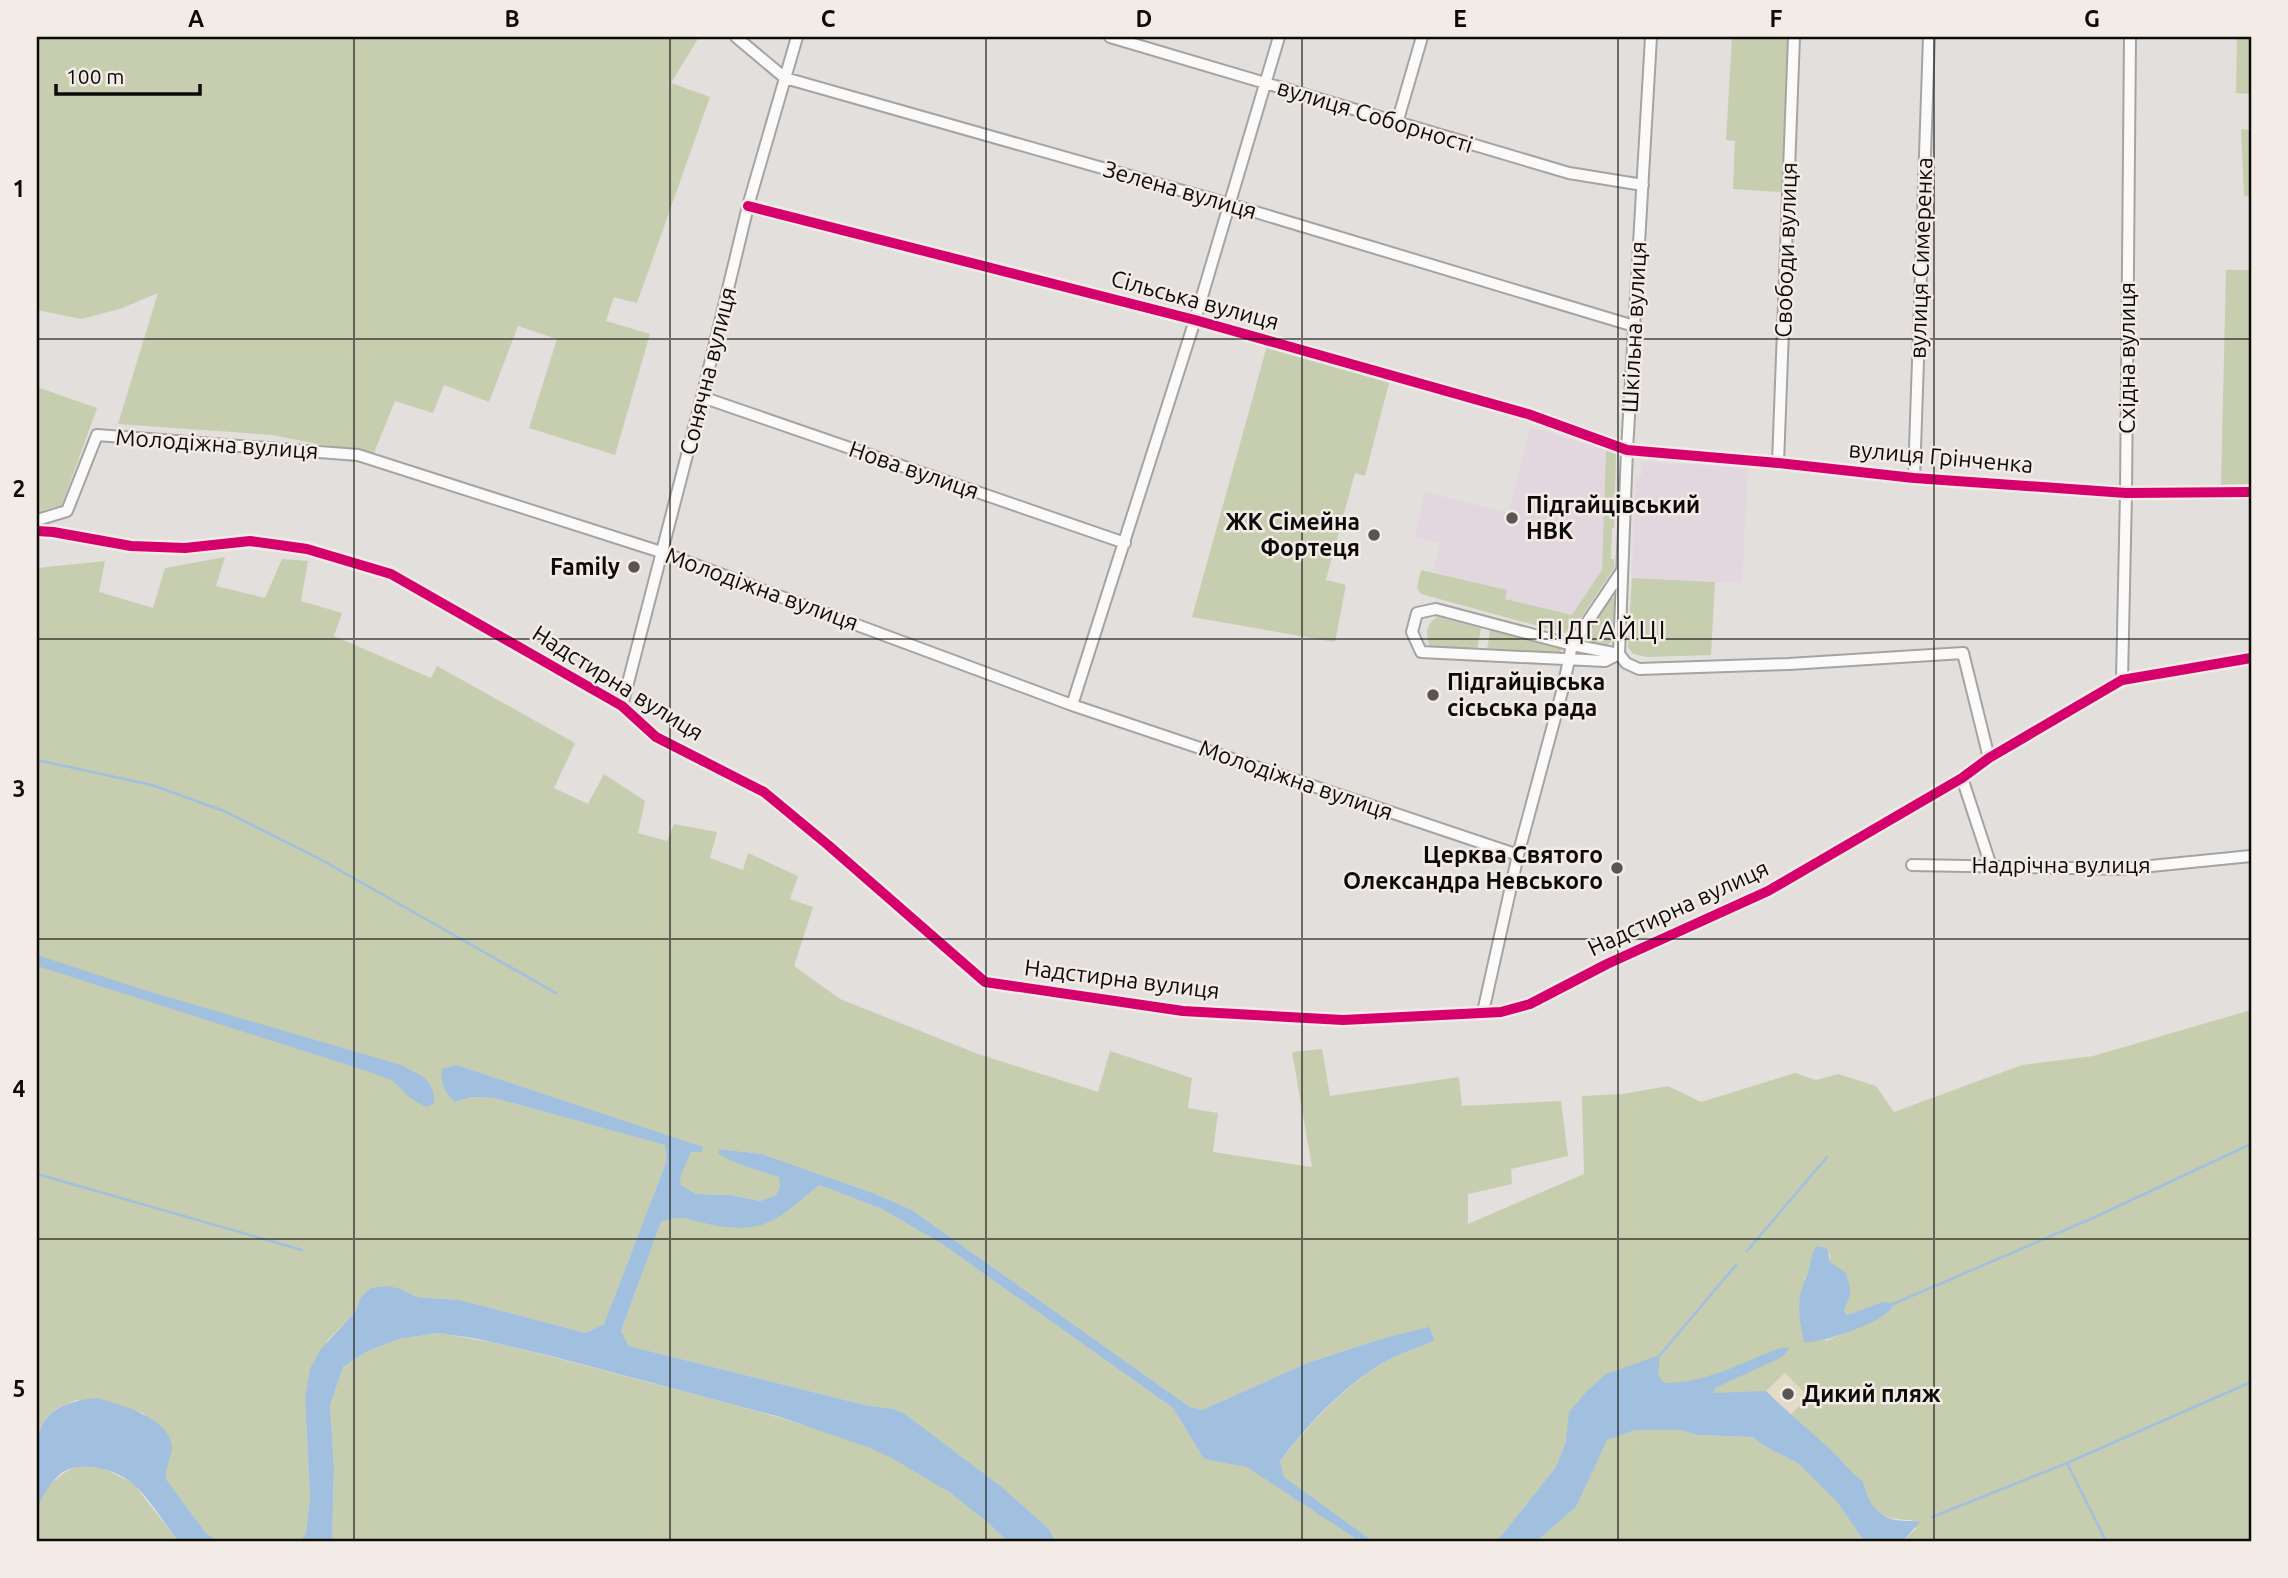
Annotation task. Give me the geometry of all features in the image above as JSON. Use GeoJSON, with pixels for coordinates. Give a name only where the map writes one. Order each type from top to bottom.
{"type":"FeatureCollection","features":[{"type":"Feature","properties":{"kind":"street","name":"Зелена вулиця"},"geometry":{"type":"LineString","coordinates":[[736,37],[785,78],[1229,204],[1634,326]]}},
{"type":"Feature","properties":{"kind":"street","name":"Сонячна вулиця"},"geometry":{"type":"LineString","coordinates":[[622,706],[748,206],[797,37]]}},
{"type":"Feature","properties":{"kind":"street","name":"вулиця Соборності"},"geometry":{"type":"LineString","coordinates":[[1110,37],[1569,173],[1643,185]]}},
{"type":"Feature","properties":{"kind":"street"},"geometry":{"type":"LineString","coordinates":[[1072,705],[1195,320],[1279,37]]}},
{"type":"Feature","properties":{"kind":"street"},"geometry":{"type":"LineString","coordinates":[[1397,123],[1422,37]]}},
{"type":"Feature","properties":{"kind":"street","name":"Шкільна вулиця"},"geometry":{"type":"LineString","coordinates":[[1619,654],[1627,450],[1651,37]]}},
{"type":"Feature","properties":{"kind":"street","name":"Свободи вулиця"},"geometry":{"type":"LineString","coordinates":[[1778,463],[1794,37]]}},
{"type":"Feature","properties":{"kind":"street","name":"вулиця Симеренка"},"geometry":{"type":"LineString","coordinates":[[1914,478],[1929,37]]}},
{"type":"Feature","properties":{"kind":"street","name":"Східна вулиця"},"geometry":{"type":"LineString","coordinates":[[2122,680],[2130,37]]}},
{"type":"Feature","properties":{"kind":"street","name":"Сільська вулиця"},"geometry":{"type":"LineString","coordinates":[[748,206],[1195,320],[1528,414],[1627,450]]}},
{"type":"Feature","properties":{"kind":"street","name":"Нова вулиця"},"geometry":{"type":"LineString","coordinates":[[702,397],[1125,543]]}},
{"type":"Feature","properties":{"kind":"street","name":"Молодіжна вулиця"},"geometry":{"type":"LineString","coordinates":[[37,520],[67,511],[97,435],[358,455],[661,552],[1072,705],[1518,855]]}},
{"type":"Feature","properties":{"kind":"street","name":"вулиця Грінченка"},"geometry":{"type":"LineString","coordinates":[[1627,450],[1914,478],[2126,493],[2251,492]]}},
{"type":"Feature","properties":{"kind":"street","name":"Надстирна вулиця"},"geometry":{"type":"LineString","coordinates":[[37,531],[131,546],[171,548],[250,541],[307,549],[391,574],[622,706],[656,737],[764,792],[985,982],[1197,1012],[1343,1020],[1502,1012],[1530,1004],[1607,964],[1768,891],[1962,778],[1989,758],[2122,680],[2251,658]]}},
{"type":"Feature","properties":{"kind":"street"},"geometry":{"type":"LineString","coordinates":[[1483,1012],[1518,855],[1572,645],[1622,569]]}},
{"type":"Feature","properties":{"kind":"street"},"geometry":{"type":"LineString","coordinates":[[1619,654],[1605,661],[1421,652],[1412,632],[1417,613],[1436,609],[1572,645],[1619,654],[1626,663],[1639,668],[1790,664],[1963,653],[1989,758]]}},
{"type":"Feature","properties":{"kind":"street"},"geometry":{"type":"LineString","coordinates":[[1962,778],[1991,866]]}},
{"type":"Feature","properties":{"kind":"street","name":"Надрічна вулиця"},"geometry":{"type":"LineString","coordinates":[[1912,865],[2121,869],[2251,856]]}},
{"type":"Feature","properties":{"kind":"shaded area","name":"Підгайцівський НВК"},"geometry":{"type":"Polygon","coordinates":[[[1531,427],[1606,450],[1602,570],[1572,615],[1505,599],[1506,590],[1433,572],[1440,543],[1415,537],[1425,492],[1508,513],[1531,427]]]}},
{"type":"Feature","properties":{"kind":"shaded area"},"geometry":{"type":"Polygon","coordinates":[[[1642,462],[1748,467],[1742,583],[1632,578],[1636,475],[1642,475],[1642,462]]]}},
{"type":"Feature","properties":{"kind":"green space"},"geometry":{"type":"Polygon","coordinates":[[[37,37],[699,37],[671,83],[710,97],[637,303],[614,297],[606,321],[650,334],[615,455],[529,428],[557,339],[518,326],[489,402],[444,385],[433,413],[395,401],[373,455],[272,435],[118,424],[158,293],[120,309],[81,319],[37,310],[37,37]]]}},
{"type":"Feature","properties":{"kind":"green space"},"geometry":{"type":"Polygon","coordinates":[[[1732,37],[1788,37],[1782,192],[1733,189],[1735,141],[1726,140],[1732,37]]]}},
{"type":"Feature","properties":{"kind":"green space"},"geometry":{"type":"Polygon","coordinates":[[[2237,37],[2251,37],[2251,94],[2236,93],[2237,37]]]}},
{"type":"Feature","properties":{"kind":"green space"},"geometry":{"type":"Polygon","coordinates":[[[2241,129],[2251,130],[2251,197],[2244,196],[2241,129]]]}},
{"type":"Feature","properties":{"kind":"green space"},"geometry":{"type":"Polygon","coordinates":[[[2226,270],[2251,270],[2251,484],[2221,485],[2226,270]]]}},
{"type":"Feature","properties":{"kind":"green space"},"geometry":{"type":"Polygon","coordinates":[[[1267,346],[1389,383],[1365,476],[1355,473],[1326,580],[1346,585],[1335,642],[1192,617],[1267,346]]]}},
{"type":"Feature","properties":{"kind":"green space"},"geometry":{"type":"Polygon","coordinates":[[[37,387],[97,408],[62,505],[37,512],[37,387]]]}},
{"type":"Feature","properties":{"kind":"green space"},"geometry":{"type":"Polygon","coordinates":[[[1606,450],[1616,454],[1611,559],[1614,559],[1614,568],[1574,628],[1564,633],[1421,594],[1417,588],[1421,570],[1507,590],[1505,599],[1572,615],[1602,570],[1606,450]]]}},
{"type":"Feature","properties":{"kind":"green space"},"geometry":{"type":"Polygon","coordinates":[[[225,557],[216,586],[265,598],[282,559],[308,561],[301,601],[342,613],[334,636],[431,678],[437,666],[575,743],[554,788],[588,804],[604,774],[645,801],[638,833],[667,841],[674,824],[717,832],[710,858],[743,870],[748,853],[798,876],[790,899],[813,907],[794,966],[840,999],[978,1054],[1098,1092],[1110,1051],[1192,1078],[1188,1108],[1218,1113],[1213,1152],[1312,1167],[1292,1052],[1322,1049],[1330,1096],[1459,1077],[1462,1106],[1561,1101],[1568,1156],[1511,1169],[1512,1184],[1468,1194],[1468,1224],[1584,1174],[1582,1096],[1623,1094],[1668,1086],[1701,1102],[1795,1073],[1816,1080],[1838,1074],[1876,1086],[1894,1112],[2022,1065],[2093,1056],[2251,1010],[2251,1541],[1903,1541],[1916,1529],[1912,1520],[1893,1518],[1878,1512],[1869,1500],[1863,1481],[1766,1391],[1566,1441],[1556,1467],[1497,1541],[1373,1541],[1284,1477],[1280,1461],[1314,1421],[1366,1374],[1387,1360],[1435,1340],[1429,1328],[1384,1338],[1307,1363],[1202,1410],[1190,1407],[912,1210],[873,1193],[762,1154],[719,1149],[741,1165],[780,1177],[780,1187],[776,1195],[760,1201],[730,1195],[696,1194],[680,1185],[680,1178],[691,1152],[702,1147],[457,1065],[455,1102],[472,1097],[494,1098],[666,1145],[667,1160],[604,1324],[586,1333],[460,1300],[417,1297],[401,1289],[360,1298],[356,1311],[327,1341],[305,1398],[310,1498],[306,1533],[300,1541],[217,1541],[206,1533],[166,1479],[165,1468],[170,1459],[167,1436],[143,1413],[76,1400],[56,1409],[46,1418],[37,1434],[37,568],[105,561],[99,592],[153,608],[165,568],[225,557]],[[1830,1254],[1809,1270],[1804,1279],[1826,1341],[1887,1314],[1882,1302],[1849,1315],[1844,1310],[1851,1293],[1830,1262],[1830,1254]]]}},
{"type":"Feature","properties":{"kind":"green space"},"geometry":{"type":"Polygon","coordinates":[[[1632,578],[1715,582],[1711,655],[1648,657],[1633,654],[1628,647],[1632,578]]]}},
{"type":"Feature","properties":{"kind":"green space"},"geometry":{"type":"Polygon","coordinates":[[[1611,597],[1614,598],[1614,639],[1604,648],[1587,644],[1583,637],[1611,597]]]}},
{"type":"Feature","properties":{"kind":"green space"},"geometry":{"type":"Polygon","coordinates":[[[1437,617],[1481,628],[1477,650],[1430,647],[1428,630],[1430,623],[1437,617]]]}},
{"type":"Feature","properties":{"kind":"green space"},"geometry":{"type":"Polygon","coordinates":[[[1490,630],[1561,649],[1560,656],[1487,651],[1490,630]]]}},
{"type":"Feature","properties":{"kind":"green space"},"geometry":{"type":"Polygon","coordinates":[[[819,1185],[882,1209],[942,1244],[1173,1408],[1204,1459],[1247,1466],[1359,1541],[1055,1541],[1049,1529],[1002,1487],[905,1414],[894,1409],[865,1405],[629,1346],[621,1331],[661,1222],[679,1216],[709,1224],[819,1185]]]}},
{"type":"Feature","properties":{"kind":"green space"},"geometry":{"type":"Polygon","coordinates":[[[438,1333],[574,1362],[807,1426],[868,1447],[892,1457],[938,1485],[981,1517],[1007,1541],[332,1541],[334,1467],[330,1406],[343,1367],[368,1351],[399,1339],[438,1333]]]}},
{"type":"Feature","properties":{"kind":"green space"},"geometry":{"type":"Polygon","coordinates":[[[1635,1430],[1680,1430],[1697,1435],[1752,1437],[1798,1463],[1837,1502],[1864,1541],[1537,1541],[1576,1507],[1607,1439],[1635,1430]]]}},
{"type":"Feature","properties":{"kind":"green space"},"geometry":{"type":"Polygon","coordinates":[[[78,1466],[102,1468],[133,1483],[178,1541],[37,1541],[36,1514],[40,1499],[53,1481],[78,1466]]]}},
{"type":"Feature","properties":{"kind":"sand","name":"Дикий пляж"},"geometry":{"type":"Polygon","coordinates":[[[1785,1373],[1809,1397],[1790,1415],[1766,1391],[1785,1373]]]}},
{"type":"Feature","properties":{"kind":"water"},"geometry":{"type":"Polygon","coordinates":[[[37,955],[144,990],[401,1065],[429,1083],[434,1103],[426,1107],[410,1098],[393,1081],[373,1073],[37,966],[37,955]]]}},
{"type":"Feature","properties":{"kind":"water"},"geometry":{"type":"Polygon","coordinates":[[[457,1065],[703,1147],[702,1152],[691,1152],[680,1178],[681,1185],[696,1194],[730,1195],[760,1201],[776,1195],[780,1187],[779,1177],[741,1165],[718,1154],[719,1149],[762,1154],[873,1193],[912,1210],[1190,1407],[1202,1410],[1307,1363],[1384,1338],[1429,1327],[1435,1340],[1387,1360],[1366,1374],[1314,1421],[1280,1461],[1284,1477],[1373,1541],[1359,1541],[1247,1467],[1204,1459],[1173,1408],[942,1244],[882,1209],[819,1185],[781,1215],[758,1226],[728,1227],[680,1218],[661,1222],[621,1331],[629,1346],[865,1405],[894,1409],[905,1414],[1002,1487],[1049,1529],[1055,1541],[1007,1541],[949,1492],[892,1458],[780,1417],[551,1356],[438,1333],[399,1339],[368,1351],[343,1367],[330,1406],[334,1467],[332,1541],[300,1541],[306,1533],[310,1498],[305,1398],[310,1369],[320,1350],[356,1311],[360,1298],[371,1288],[387,1286],[417,1297],[460,1300],[586,1333],[604,1324],[667,1160],[665,1145],[494,1098],[472,1097],[455,1102],[444,1087],[442,1069],[457,1065]]]}},
{"type":"Feature","properties":{"kind":"water"},"geometry":{"type":"Polygon","coordinates":[[[1817,1246],[1827,1248],[1830,1262],[1846,1273],[1851,1293],[1844,1310],[1848,1315],[1882,1302],[1894,1303],[1890,1310],[1882,1317],[1848,1332],[1823,1340],[1804,1342],[1799,1314],[1800,1299],[1817,1246]]]}},
{"type":"Feature","properties":{"kind":"water"},"geometry":{"type":"Polygon","coordinates":[[[1780,1348],[1790,1348],[1782,1357],[1715,1388],[1714,1393],[1766,1391],[1863,1481],[1869,1499],[1880,1513],[1895,1520],[1920,1522],[1903,1541],[1864,1541],[1837,1502],[1798,1463],[1752,1437],[1697,1435],[1680,1430],[1635,1430],[1607,1440],[1576,1507],[1537,1541],[1497,1541],[1556,1467],[1566,1441],[1569,1412],[1606,1374],[1660,1355],[1658,1375],[1664,1383],[1694,1380],[1780,1348]]]}},
{"type":"Feature","properties":{"kind":"water"},"geometry":{"type":"Polygon","coordinates":[[[98,1398],[142,1414],[163,1428],[172,1447],[166,1479],[206,1533],[217,1541],[178,1541],[134,1485],[119,1475],[100,1468],[80,1467],[63,1472],[51,1483],[37,1507],[36,1449],[45,1420],[56,1410],[74,1402],[98,1398]]]}},
{"type":"Feature","properties":{"kind":"waterway"},"geometry":{"type":"LineString","coordinates":[[37,760],[152,785],[224,811],[320,859],[556,993]]}},
{"type":"Feature","properties":{"kind":"waterway"},"geometry":{"type":"LineString","coordinates":[[1893,1304],[2093,1218],[2251,1144]]}},
{"type":"Feature","properties":{"kind":"waterway"},"geometry":{"type":"LineString","coordinates":[[1747,1251],[1827,1157]]}},
{"type":"Feature","properties":{"kind":"waterway"},"geometry":{"type":"LineString","coordinates":[[37,1174],[302,1250]]}},
{"type":"Feature","properties":{"kind":"waterway"},"geometry":{"type":"LineString","coordinates":[[1660,1355],[1736,1265]]}},
{"type":"Feature","properties":{"kind":"waterway"},"geometry":{"type":"LineString","coordinates":[[1932,1517],[2067,1463],[2251,1382]]}},
{"type":"Feature","properties":{"kind":"waterway"},"geometry":{"type":"LineString","coordinates":[[2067,1463],[2106,1541]]}},
{"type":"Feature","properties":{"kind":"cycle path"},"geometry":{"type":"LineString","coordinates":[[748,206],[1195,320],[1528,414],[1627,450],[1914,478],[2126,493],[2251,492]]}},
{"type":"Feature","properties":{"kind":"cycle path"},"geometry":{"type":"LineString","coordinates":[[37,531],[131,546],[185,548],[250,541],[307,549],[391,574],[622,706],[656,737],[764,792],[985,982],[1183,1011],[1343,1020],[1501,1012],[1530,1004],[1607,964],[1768,891],[1962,778],[1989,758],[2122,680],[2251,658]]}},
{"type":"Feature","properties":{"kind":"place","name":"Підгайцівський НВК"},"geometry":{"type":"Point","coordinates":[1512,518]}},
{"type":"Feature","properties":{"kind":"place","name":"ЖК Сімейна Фортеця"},"geometry":{"type":"Point","coordinates":[1374,535]}},
{"type":"Feature","properties":{"kind":"place","name":"Family"},"geometry":{"type":"Point","coordinates":[634,567]}},
{"type":"Feature","properties":{"kind":"place","name":"Підгайцівська сісьська рада"},"geometry":{"type":"Point","coordinates":[1433,695]}},
{"type":"Feature","properties":{"kind":"place","name":"Церква Святого Олександра Невського"},"geometry":{"type":"Point","coordinates":[1617,868]}},
{"type":"Feature","properties":{"kind":"place","name":"Дикий пляж"},"geometry":{"type":"Point","coordinates":[1788,1394]}},
{"type":"Feature","properties":{"kind":"district","name":"ПІДГАЙЦІ"},"geometry":{"type":"Point","coordinates":[1602,630]}}]}
